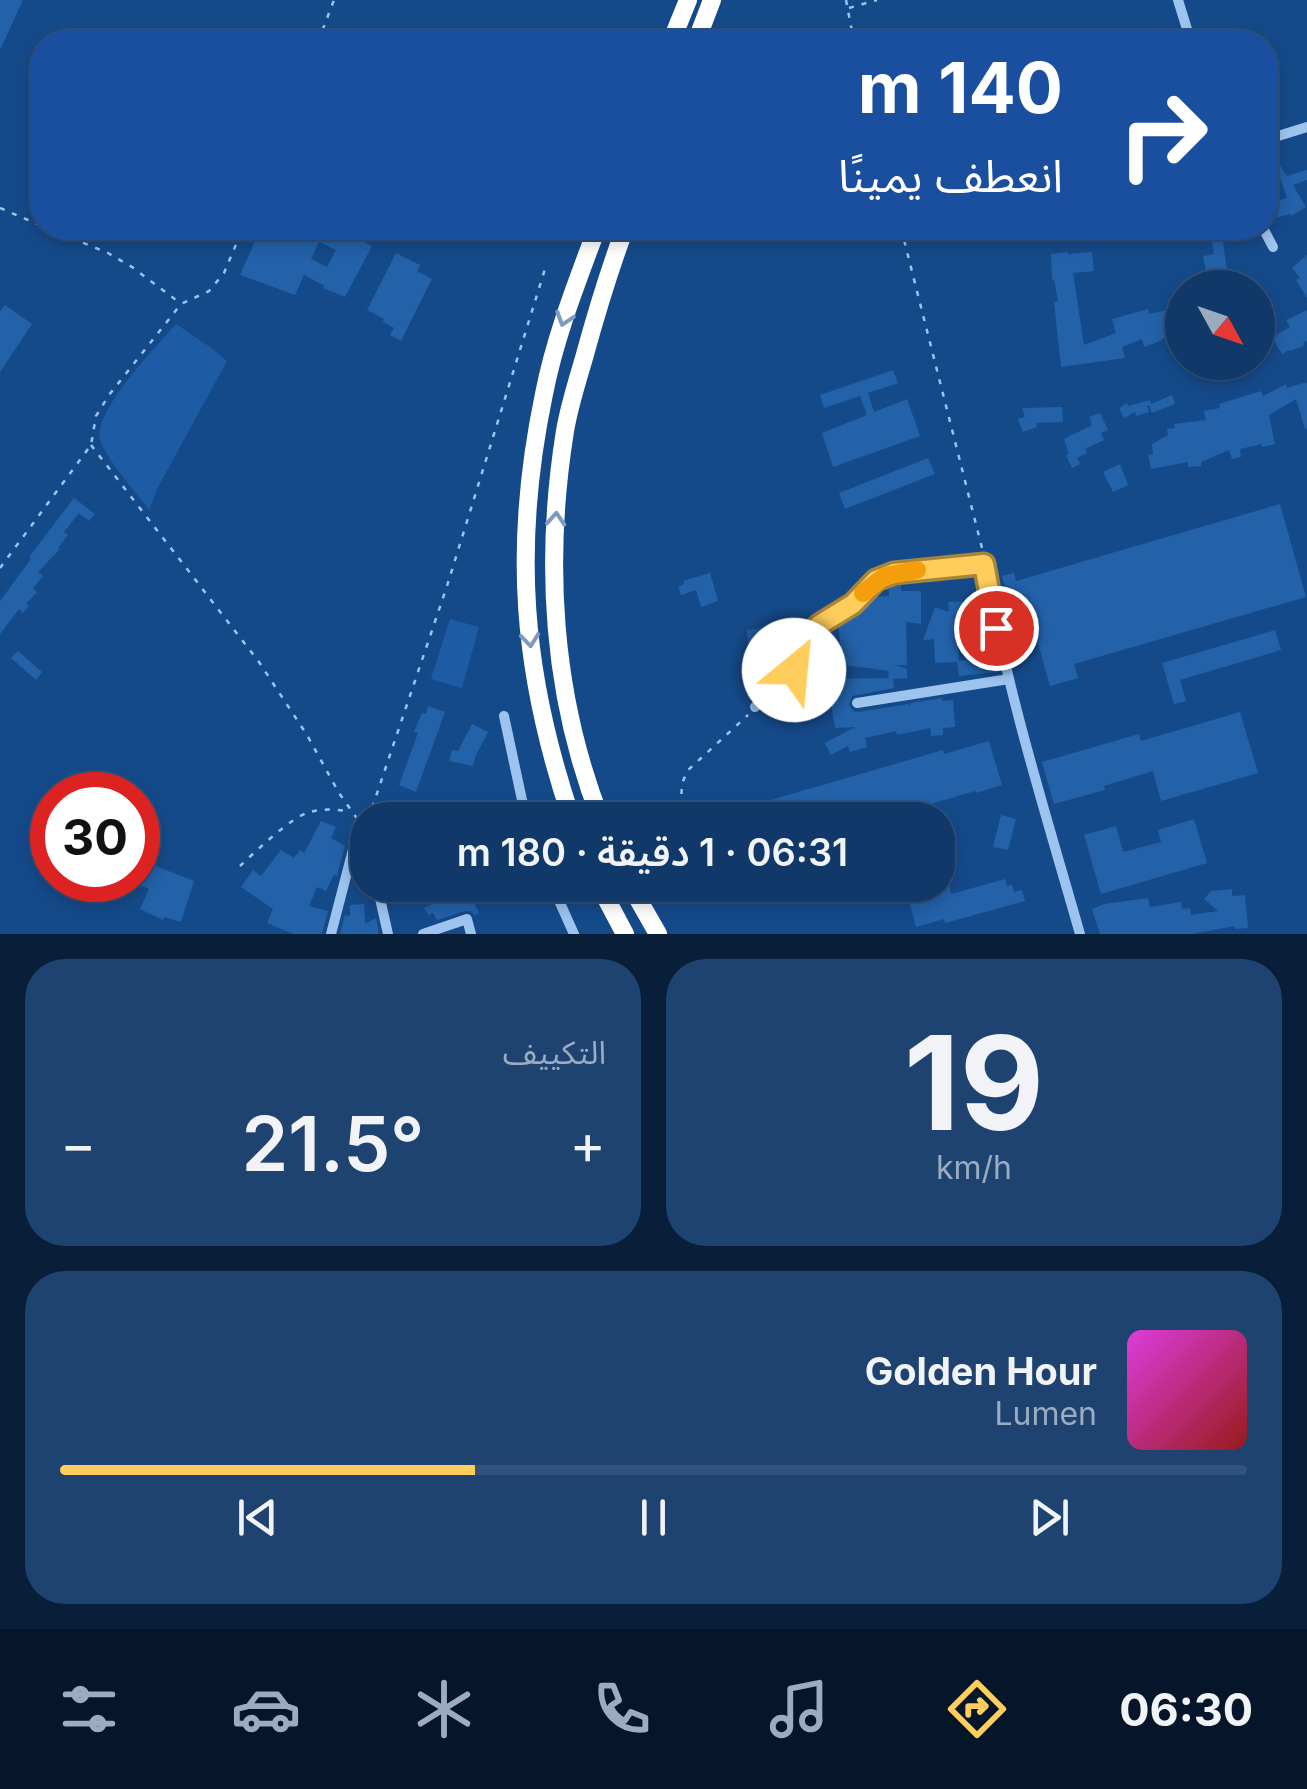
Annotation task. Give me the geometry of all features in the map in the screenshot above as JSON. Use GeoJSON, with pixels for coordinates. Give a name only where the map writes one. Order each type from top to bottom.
{"type":"FeatureCollection","features":[{"type":"Feature","properties":{"kind":"highway"},"geometry":{"type":"LineString","coordinates":[[676,30],[688,0]]}},
{"type":"Feature","properties":{"kind":"highway"},"geometry":{"type":"LineString","coordinates":[[701,30],[712,0]]}},
{"type":"Feature","properties":{"kind":"highway"},"geometry":{"type":"LineString","coordinates":[[566,802],[536,692],[527,607],[525,524],[531,462],[544,394],[564,316],[592,240]]}},
{"type":"Feature","properties":{"kind":"highway"},"geometry":{"type":"LineString","coordinates":[[593,802],[566,705],[553,572],[566,428],[621,240]]}},
{"type":"Feature","properties":{"kind":"highway"},"geometry":{"type":"LineString","coordinates":[[608,902],[625,934]]}},
{"type":"Feature","properties":{"kind":"highway"},"geometry":{"type":"LineString","coordinates":[[640,902],[658,934]]}},
{"type":"Feature","properties":{"kind":"street"},"geometry":{"type":"LineString","coordinates":[[1178,0],[1187,30]]}},
{"type":"Feature","properties":{"kind":"street"},"geometry":{"type":"LineString","coordinates":[[1278,136],[1307,127]]}},
{"type":"Feature","properties":{"kind":"street"},"geometry":{"type":"LineString","coordinates":[[1269,240],[1273,247]]}},
{"type":"Feature","properties":{"kind":"street"},"geometry":{"type":"LineString","coordinates":[[756,707],[794,670],[811,633],[853,604],[876,580],[894,573],[984,564],[1009,679],[1080,934]]}},
{"type":"Feature","properties":{"kind":"street"},"geometry":{"type":"LineString","coordinates":[[857,703],[1009,679]]}},
{"type":"Feature","properties":{"kind":"street"},"geometry":{"type":"LineString","coordinates":[[504,716],[523,802]]}},
{"type":"Feature","properties":{"kind":"street"},"geometry":{"type":"LineString","coordinates":[[330,934],[350,860]]}},
{"type":"Feature","properties":{"kind":"street"},"geometry":{"type":"LineString","coordinates":[[381,902],[388,934]]}},
{"type":"Feature","properties":{"kind":"street"},"geometry":{"type":"LineString","coordinates":[[560,902],[574,934]]}},
{"type":"Feature","properties":{"kind":"street"},"geometry":{"type":"LineString","coordinates":[[423,934],[467,919],[472,934]]}},
{"type":"Feature","properties":{"kind":"path"},"geometry":{"type":"LineString","coordinates":[[323,30],[334,0]]}},
{"type":"Feature","properties":{"kind":"path"},"geometry":{"type":"LineString","coordinates":[[846,0],[852,30]]}},
{"type":"Feature","properties":{"kind":"path"},"geometry":{"type":"LineString","coordinates":[[848,8],[877,0]]}},
{"type":"Feature","properties":{"kind":"path"},"geometry":{"type":"LineString","coordinates":[[0,208],[30,221]]}},
{"type":"Feature","properties":{"kind":"path"},"geometry":{"type":"LineString","coordinates":[[76,240],[132,267],[181,304]]}},
{"type":"Feature","properties":{"kind":"path"},"geometry":{"type":"LineString","coordinates":[[0,568],[92,445],[96,416],[181,304],[209,291],[224,274],[238,240]]}},
{"type":"Feature","properties":{"kind":"path"},"geometry":{"type":"LineString","coordinates":[[904,240],[984,564]]}},
{"type":"Feature","properties":{"kind":"path"},"geometry":{"type":"LineString","coordinates":[[374,802],[448,586],[546,269]]}},
{"type":"Feature","properties":{"kind":"path"},"geometry":{"type":"LineString","coordinates":[[92,445],[259,662],[350,808]]}},
{"type":"Feature","properties":{"kind":"path"},"geometry":{"type":"LineString","coordinates":[[682,802],[687,771],[756,707]]}},
{"type":"Feature","properties":{"kind":"path"},"geometry":{"type":"LineString","coordinates":[[240,866],[305,812],[350,811]]}},
{"type":"Feature","properties":{"kind":"shaded area"},"geometry":{"type":"Polygon","coordinates":[[[176,324],[227,361],[149,510],[108,455],[100,439],[101,427],[116,396],[176,324]]]}},
{"type":"Feature","properties":{"kind":"shaded area"},"geometry":{"type":"Polygon","coordinates":[[[450,619],[479,627],[462,688],[431,679],[450,619]]]}},
{"type":"Feature","properties":{"kind":"building"},"geometry":{"type":"Polygon","coordinates":[[[0,0],[23,0],[0,50],[0,0]]]}},
{"type":"Feature","properties":{"kind":"building"},"geometry":{"type":"Polygon","coordinates":[[[1278,165],[1287,176],[1307,170],[1307,180],[1293,185],[1306,207],[1291,216],[1278,217],[1278,201],[1287,198],[1278,165]]]}},
{"type":"Feature","properties":{"kind":"building"},"geometry":{"type":"Polygon","coordinates":[[[256,240],[360,240],[372,246],[345,297],[304,275],[295,295],[240,275],[256,240]],[[319,242],[311,259],[327,267],[336,250],[319,242]]]}},
{"type":"Feature","properties":{"kind":"building"},"geometry":{"type":"Polygon","coordinates":[[[1212,240],[1231,240],[1223,241],[1227,270],[1206,270],[1203,256],[1214,254],[1212,240]]]}},
{"type":"Feature","properties":{"kind":"building"},"geometry":{"type":"Polygon","coordinates":[[[1092,252],[1094,271],[1073,273],[1084,345],[1116,333],[1112,319],[1148,309],[1149,314],[1165,311],[1165,337],[1144,347],[1142,339],[1122,347],[1125,358],[1061,367],[1051,254],[1092,252]]]}},
{"type":"Feature","properties":{"kind":"building"},"geometry":{"type":"Polygon","coordinates":[[[396,253],[420,265],[417,271],[432,279],[401,341],[390,335],[394,328],[367,310],[396,253]]]}},
{"type":"Feature","properties":{"kind":"building"},"geometry":{"type":"Polygon","coordinates":[[[1307,255],[1307,298],[1292,268],[1307,255]]]}},
{"type":"Feature","properties":{"kind":"building"},"geometry":{"type":"Polygon","coordinates":[[[5,305],[32,324],[0,372],[0,312],[5,305]]]}},
{"type":"Feature","properties":{"kind":"building"},"geometry":{"type":"Polygon","coordinates":[[[1307,310],[1307,341],[1304,346],[1282,354],[1275,335],[1290,327],[1286,320],[1307,310]]]}},
{"type":"Feature","properties":{"kind":"building"},"geometry":{"type":"Polygon","coordinates":[[[893,370],[898,383],[868,393],[874,412],[907,399],[920,436],[833,467],[822,433],[867,415],[860,396],[824,408],[820,395],[893,370]]]}},
{"type":"Feature","properties":{"kind":"building"},"geometry":{"type":"Polygon","coordinates":[[[1307,383],[1307,429],[1296,399],[1269,415],[1275,444],[1240,449],[1241,457],[1232,459],[1229,450],[1201,462],[1201,466],[1188,467],[1188,462],[1151,469],[1148,455],[1153,454],[1152,444],[1168,435],[1167,429],[1175,428],[1174,424],[1206,420],[1204,411],[1220,408],[1219,404],[1261,391],[1263,396],[1286,384],[1287,388],[1307,383]]]}},
{"type":"Feature","properties":{"kind":"building"},"geometry":{"type":"Polygon","coordinates":[[[1172,395],[1175,404],[1152,413],[1149,405],[1149,412],[1136,416],[1135,412],[1124,418],[1119,408],[1150,400],[1151,404],[1172,395]]]}},
{"type":"Feature","properties":{"kind":"building"},"geometry":{"type":"Polygon","coordinates":[[[1062,407],[1063,422],[1036,423],[1037,427],[1023,432],[1018,419],[1025,417],[1022,408],[1062,407]]]}},
{"type":"Feature","properties":{"kind":"building"},"geometry":{"type":"Polygon","coordinates":[[[1100,413],[1108,430],[1101,433],[1104,440],[1085,449],[1087,453],[1077,458],[1080,464],[1072,468],[1064,439],[1092,425],[1089,417],[1100,413]]]}},
{"type":"Feature","properties":{"kind":"building"},"geometry":{"type":"Polygon","coordinates":[[[928,458],[935,474],[845,509],[839,493],[928,458]]]}},
{"type":"Feature","properties":{"kind":"building"},"geometry":{"type":"Polygon","coordinates":[[[1120,464],[1128,485],[1113,492],[1103,472],[1120,464]]]}},
{"type":"Feature","properties":{"kind":"building"},"geometry":{"type":"Polygon","coordinates":[[[74,498],[95,514],[89,521],[79,513],[64,532],[68,535],[60,549],[38,572],[43,576],[33,588],[37,592],[26,604],[29,606],[23,613],[19,609],[0,634],[0,601],[74,498]]]}},
{"type":"Feature","properties":{"kind":"building"},"geometry":{"type":"Polygon","coordinates":[[[1280,504],[1306,597],[1074,664],[1078,678],[1050,686],[1024,595],[1009,600],[1002,576],[1014,573],[1016,581],[1280,504]]]}},
{"type":"Feature","properties":{"kind":"building"},"geometry":{"type":"Polygon","coordinates":[[[710,573],[718,601],[701,607],[696,590],[681,595],[678,587],[683,581],[710,573]]]}},
{"type":"Feature","properties":{"kind":"building"},"geometry":{"type":"Polygon","coordinates":[[[901,581],[901,591],[921,591],[921,624],[906,622],[907,665],[895,665],[907,669],[907,678],[893,679],[894,688],[852,696],[849,705],[858,712],[909,707],[911,703],[942,698],[953,700],[955,727],[943,728],[943,735],[931,736],[930,728],[865,738],[867,747],[850,752],[848,746],[831,755],[825,743],[855,727],[835,728],[827,679],[888,678],[889,671],[816,661],[818,646],[841,649],[838,623],[862,613],[862,607],[872,597],[889,596],[889,584],[901,581]]]}},
{"type":"Feature","properties":{"kind":"building"},"geometry":{"type":"Polygon","coordinates":[[[967,601],[969,620],[965,640],[958,640],[959,661],[996,661],[998,672],[959,676],[957,662],[935,663],[934,639],[923,640],[935,607],[949,612],[948,602],[967,601]]]}},
{"type":"Feature","properties":{"kind":"building"},"geometry":{"type":"Polygon","coordinates":[[[770,627],[775,655],[760,657],[758,641],[748,643],[747,630],[770,627]]]}},
{"type":"Feature","properties":{"kind":"building"},"geometry":{"type":"Polygon","coordinates":[[[1275,630],[1281,650],[1180,680],[1186,701],[1174,704],[1162,663],[1275,630]]]}},
{"type":"Feature","properties":{"kind":"building"},"geometry":{"type":"Polygon","coordinates":[[[18,651],[42,672],[36,680],[11,658],[18,651]]]}},
{"type":"Feature","properties":{"kind":"building"},"geometry":{"type":"Polygon","coordinates":[[[428,706],[445,712],[416,792],[399,785],[418,733],[414,732],[428,706]]]}},
{"type":"Feature","properties":{"kind":"building"},"geometry":{"type":"Polygon","coordinates":[[[1240,712],[1258,773],[1161,801],[1153,771],[1054,804],[1042,762],[1139,734],[1141,741],[1240,712]]]}},
{"type":"Feature","properties":{"kind":"building"},"geometry":{"type":"Polygon","coordinates":[[[472,724],[488,732],[473,766],[449,761],[452,750],[458,751],[472,724]]]}},
{"type":"Feature","properties":{"kind":"building"},"geometry":{"type":"Polygon","coordinates":[[[989,741],[1002,785],[937,802],[764,802],[943,750],[944,754],[989,741]]]}},
{"type":"Feature","properties":{"kind":"building"},"geometry":{"type":"Polygon","coordinates":[[[1001,815],[1016,819],[1008,850],[993,847],[1001,815]]]}},
{"type":"Feature","properties":{"kind":"building"},"geometry":{"type":"Polygon","coordinates":[[[1194,819],[1207,863],[1101,894],[1084,835],[1116,826],[1123,852],[1161,842],[1158,830],[1194,819]]]}},
{"type":"Feature","properties":{"kind":"building"},"geometry":{"type":"Polygon","coordinates":[[[321,821],[336,827],[331,838],[345,846],[337,876],[334,875],[326,891],[317,887],[309,906],[328,911],[322,934],[293,934],[267,923],[273,909],[241,887],[253,870],[261,876],[281,850],[294,858],[300,850],[304,853],[321,821]]]}},
{"type":"Feature","properties":{"kind":"building"},"geometry":{"type":"Polygon","coordinates":[[[160,868],[194,881],[181,922],[164,917],[163,920],[140,909],[143,902],[160,902],[160,868]]]}},
{"type":"Feature","properties":{"kind":"building"},"geometry":{"type":"Polygon","coordinates":[[[1005,879],[1014,892],[1022,890],[1025,901],[916,927],[909,902],[955,902],[955,893],[1005,879]]]}},
{"type":"Feature","properties":{"kind":"building"},"geometry":{"type":"Polygon","coordinates":[[[1232,889],[1232,896],[1245,895],[1248,928],[1235,926],[1192,934],[1100,934],[1092,909],[1148,898],[1150,907],[1181,902],[1182,909],[1190,908],[1191,915],[1218,911],[1204,899],[1211,891],[1232,889]]]}},
{"type":"Feature","properties":{"kind":"building"},"geometry":{"type":"Polygon","coordinates":[[[436,902],[474,902],[479,913],[465,911],[437,920],[424,908],[436,902]]]}},
{"type":"Feature","properties":{"kind":"building"},"geometry":{"type":"Polygon","coordinates":[[[364,904],[365,924],[376,918],[379,934],[340,934],[345,915],[350,916],[350,905],[364,904]]]}},
{"type":"Feature","properties":{"kind":"slow traffic"},"geometry":{"type":"LineString","coordinates":[[863,593],[885,576],[917,570]]}},
{"type":"Feature","properties":{"kind":"route"},"geometry":{"type":"LineString","coordinates":[[794,670],[804,644],[819,625],[853,604],[876,580],[894,573],[984,564],[996,628]]}}]}
